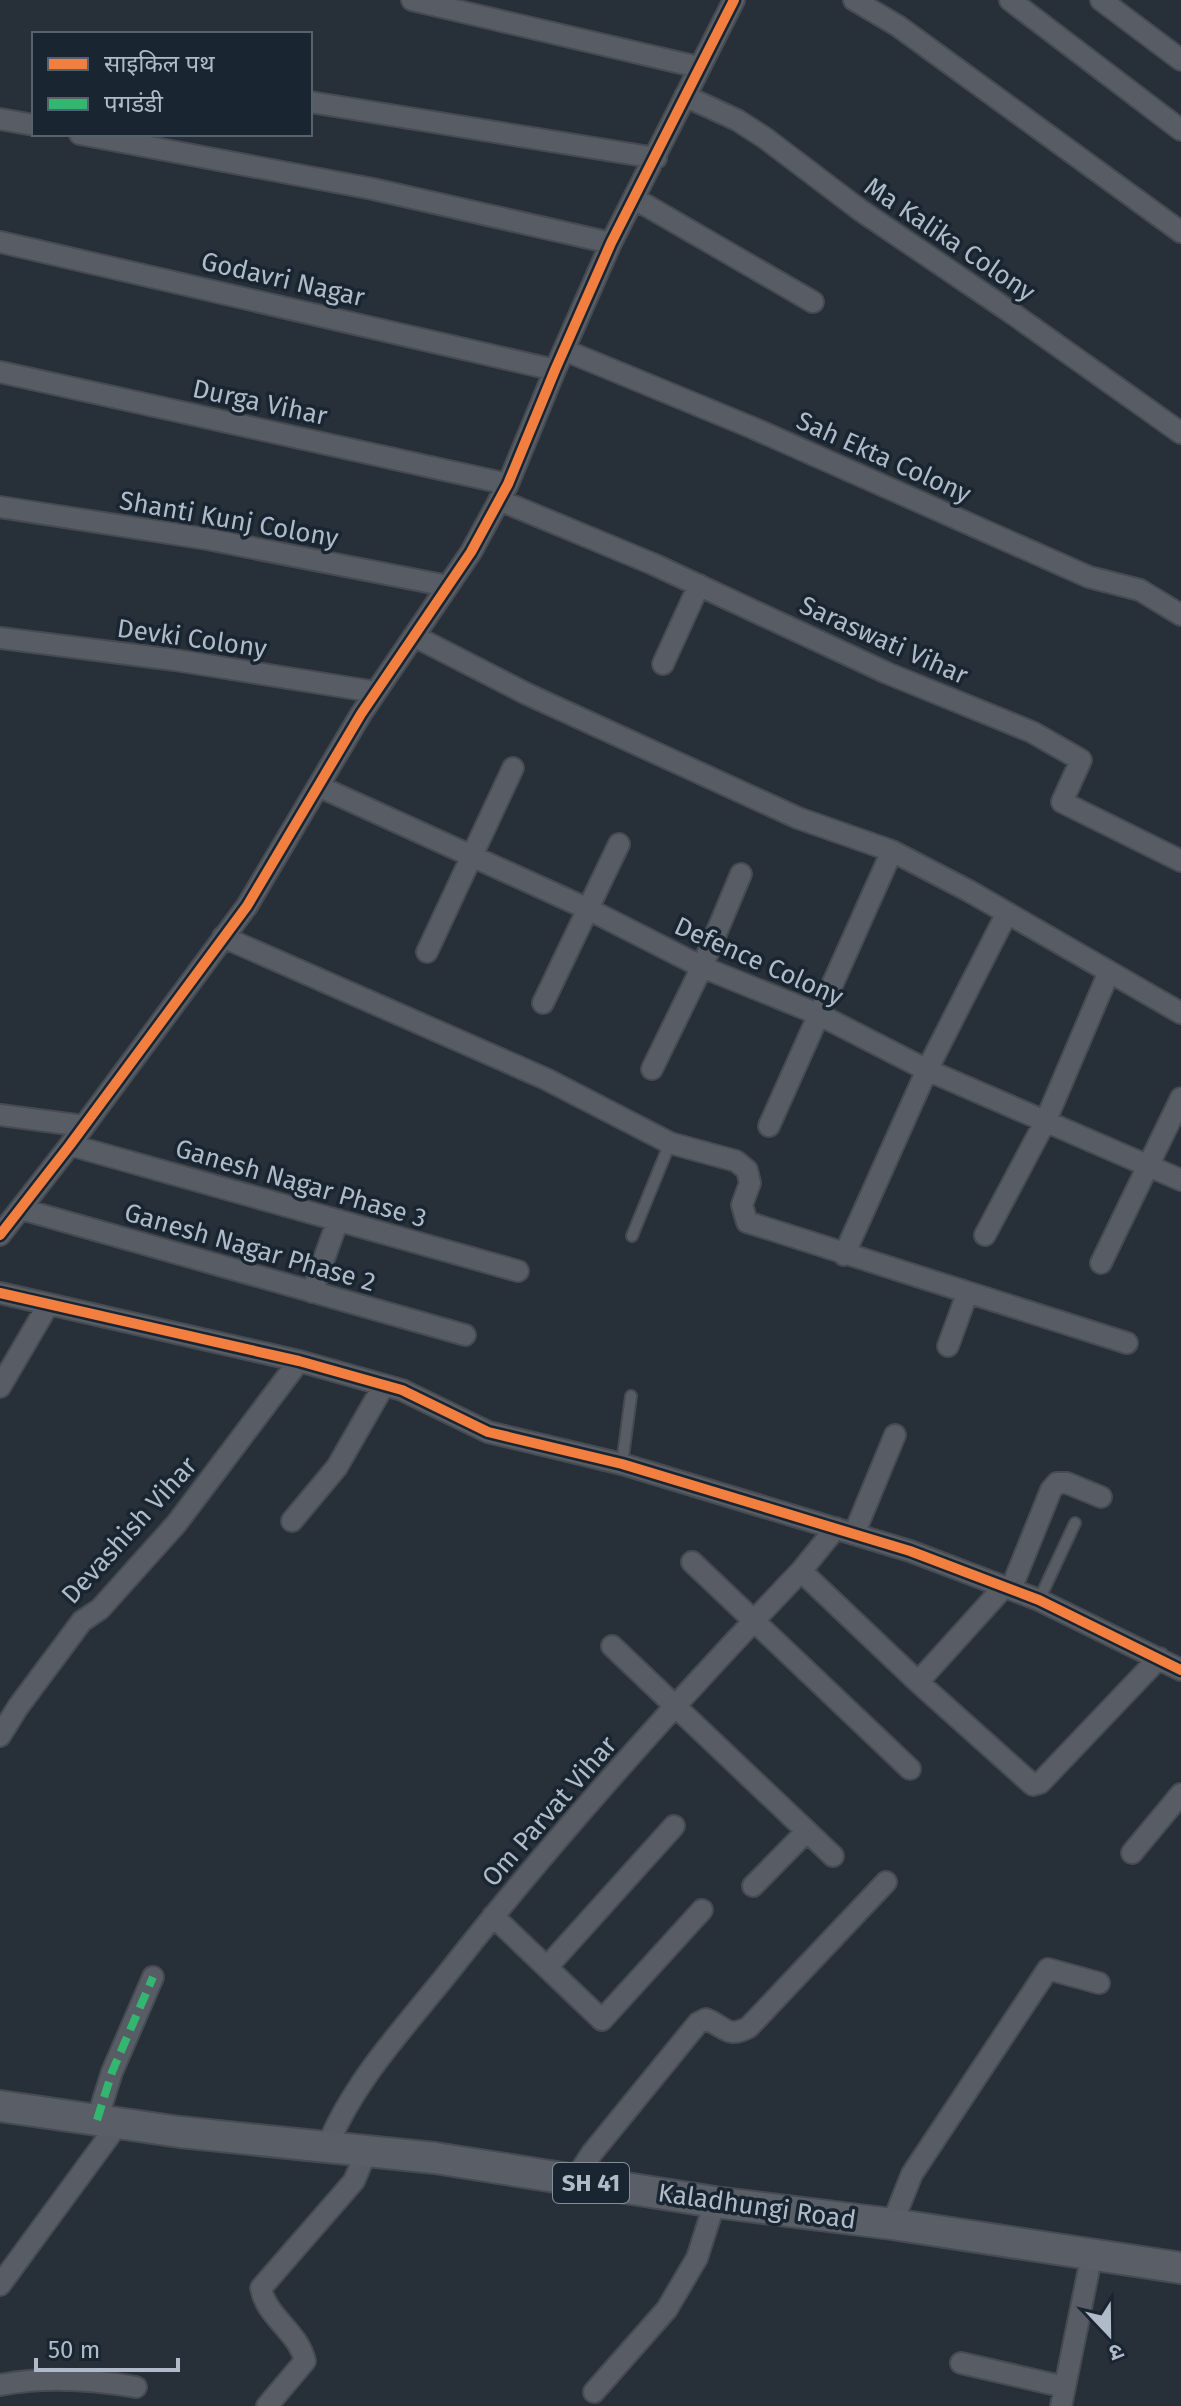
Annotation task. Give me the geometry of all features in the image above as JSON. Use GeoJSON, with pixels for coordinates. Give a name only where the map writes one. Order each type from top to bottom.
{"type":"FeatureCollection","features":[{"type":"Feature","properties":{"kind":"main road","name":"Kaladhungi Road"},"geometry":{"type":"LineString","coordinates":[[0,2106],[108,2122],[367,2150],[1181,2268]]}},
{"type":"Feature","properties":{"kind":"street"},"geometry":{"type":"LineString","coordinates":[[412,0],[698,67]]}},
{"type":"Feature","properties":{"kind":"street"},"geometry":{"type":"LineString","coordinates":[[0,1235],[247,906],[376,692],[448,586],[504,492],[611,243],[734,0]]}},
{"type":"Feature","properties":{"kind":"street"},"geometry":{"type":"LineString","coordinates":[[854,0],[898,26],[1181,232]]}},
{"type":"Feature","properties":{"kind":"street"},"geometry":{"type":"LineString","coordinates":[[1010,0],[1181,130]]}},
{"type":"Feature","properties":{"kind":"street"},"geometry":{"type":"LineString","coordinates":[[1101,0],[1181,60]]}},
{"type":"Feature","properties":{"kind":"street","name":"Ma Kalika Colony"},"geometry":{"type":"LineString","coordinates":[[685,96],[737,120],[765,138],[860,210],[1181,433]]}},
{"type":"Feature","properties":{"kind":"street"},"geometry":{"type":"LineString","coordinates":[[312,102],[656,158]]}},
{"type":"Feature","properties":{"kind":"street"},"geometry":{"type":"LineString","coordinates":[[0,119],[32,125]]}},
{"type":"Feature","properties":{"kind":"street"},"geometry":{"type":"LineString","coordinates":[[91,136],[373,189],[611,243]]}},
{"type":"Feature","properties":{"kind":"street"},"geometry":{"type":"LineString","coordinates":[[635,199],[813,302]]}},
{"type":"Feature","properties":{"kind":"street","name":"Godavri Nagar"},"geometry":{"type":"LineString","coordinates":[[0,242],[555,370]]}},
{"type":"Feature","properties":{"kind":"street","name":"Sah Ekta Colony"},"geometry":{"type":"LineString","coordinates":[[564,350],[753,428],[1089,577],[1140,590],[1181,615]]}},
{"type":"Feature","properties":{"kind":"street","name":"Durga Vihar"},"geometry":{"type":"LineString","coordinates":[[0,372],[504,492]]}},
{"type":"Feature","properties":{"kind":"street","name":"Saraswati Vihar"},"geometry":{"type":"LineString","coordinates":[[504,492],[887,673],[1032,732],[1081,760],[1062,802],[1181,861]]}},
{"type":"Feature","properties":{"kind":"street","name":"Shanti Kunj Colony"},"geometry":{"type":"LineString","coordinates":[[0,507],[207,539],[448,586]]}},
{"type":"Feature","properties":{"kind":"street"},"geometry":{"type":"LineString","coordinates":[[663,664],[699,585]]}},
{"type":"Feature","properties":{"kind":"street"},"geometry":{"type":"LineString","coordinates":[[414,636],[527,694],[798,818],[892,851],[1181,1013]]}},
{"type":"Feature","properties":{"kind":"street","name":"Devki Colony"},"geometry":{"type":"LineString","coordinates":[[0,638],[175,660],[376,692]]}},
{"type":"Feature","properties":{"kind":"street"},"geometry":{"type":"LineString","coordinates":[[427,952],[513,768]]}},
{"type":"Feature","properties":{"kind":"street","name":"Defence Colony"},"geometry":{"type":"LineString","coordinates":[[318,786],[588,909],[702,967],[818,1014],[927,1070],[1181,1180]]}},
{"type":"Feature","properties":{"kind":"street"},"geometry":{"type":"LineString","coordinates":[[543,1003],[619,844]]}},
{"type":"Feature","properties":{"kind":"street"},"geometry":{"type":"LineString","coordinates":[[769,1126],[892,851]]}},
{"type":"Feature","properties":{"kind":"street"},"geometry":{"type":"LineString","coordinates":[[652,1069],[702,967],[741,874]]}},
{"type":"Feature","properties":{"kind":"street"},"geometry":{"type":"LineString","coordinates":[[844,1255],[927,1070],[1007,913]]}},
{"type":"Feature","properties":{"kind":"street"},"geometry":{"type":"LineString","coordinates":[[223,937],[546,1079],[670,1143],[736,1161],[747,1170],[750,1183],[742,1205],[747,1222],[1127,1343]]}},
{"type":"Feature","properties":{"kind":"street"},"geometry":{"type":"LineString","coordinates":[[985,1235],[1046,1120],[1109,972]]}},
{"type":"Feature","properties":{"kind":"street"},"geometry":{"type":"LineString","coordinates":[[1101,1263],[1181,1098]]}},
{"type":"Feature","properties":{"kind":"street"},"geometry":{"type":"LineString","coordinates":[[0,1115],[84,1126]]}},
{"type":"Feature","properties":{"kind":"street","name":"Ganesh Nagar Phase 3"},"geometry":{"type":"LineString","coordinates":[[70,1145],[518,1271]]}},
{"type":"Feature","properties":{"kind":"street","name":"Ganesh Nagar Phase 2"},"geometry":{"type":"LineString","coordinates":[[21,1209],[465,1335]]}},
{"type":"Feature","properties":{"kind":"street"},"geometry":{"type":"LineString","coordinates":[[312,1292],[338,1220]]}},
{"type":"Feature","properties":{"kind":"street"},"geometry":{"type":"LineString","coordinates":[[0,1293],[299,1361],[402,1390],[488,1432],[622,1464],[845,1531],[963,1569],[1039,1600],[1181,1670]]}},
{"type":"Feature","properties":{"kind":"street"},"geometry":{"type":"LineString","coordinates":[[948,1346],[967,1294]]}},
{"type":"Feature","properties":{"kind":"street"},"geometry":{"type":"LineString","coordinates":[[0,1387],[48,1305]]}},
{"type":"Feature","properties":{"kind":"street","name":"Devashish Vihar"},"geometry":{"type":"LineString","coordinates":[[0,1736],[82,1621],[100,1609],[177,1523],[299,1361]]}},
{"type":"Feature","properties":{"kind":"street"},"geometry":{"type":"LineString","coordinates":[[292,1521],[337,1467],[384,1385]]}},
{"type":"Feature","properties":{"kind":"street","name":"Om Parvat Vihar"},"geometry":{"type":"LineString","coordinates":[[327,2147],[339,2118],[381,2057],[554,1842],[753,1620],[845,1531],[895,1435]]}},
{"type":"Feature","properties":{"kind":"street"},"geometry":{"type":"LineString","coordinates":[[918,1682],[1008,1588],[1051,1490],[1057,1483],[1067,1483],[1101,1497]]}},
{"type":"Feature","properties":{"kind":"street"},"geometry":{"type":"LineString","coordinates":[[692,1562],[910,1769]]}},
{"type":"Feature","properties":{"kind":"street"},"geometry":{"type":"LineString","coordinates":[[801,1571],[1033,1785],[1040,1783],[1159,1658]]}},
{"type":"Feature","properties":{"kind":"street"},"geometry":{"type":"LineString","coordinates":[[612,1646],[833,1856]]}},
{"type":"Feature","properties":{"kind":"street"},"geometry":{"type":"LineString","coordinates":[[1132,1853],[1181,1794]]}},
{"type":"Feature","properties":{"kind":"street"},"geometry":{"type":"LineString","coordinates":[[548,1966],[674,1826]]}},
{"type":"Feature","properties":{"kind":"street"},"geometry":{"type":"LineString","coordinates":[[753,1886],[807,1831]]}},
{"type":"Feature","properties":{"kind":"street"},"geometry":{"type":"LineString","coordinates":[[574,2181],[592,2153],[698,2023],[706,2019],[738,2033],[749,2027],[886,1882]]}},
{"type":"Feature","properties":{"kind":"street"},"geometry":{"type":"LineString","coordinates":[[493,1916],[602,2020],[702,1910]]}},
{"type":"Feature","properties":{"kind":"street"},"geometry":{"type":"LineString","coordinates":[[892,2224],[912,2174],[1048,1969],[1099,1983]]}},
{"type":"Feature","properties":{"kind":"street"},"geometry":{"type":"LineString","coordinates":[[0,2285],[108,2122],[112,2072],[153,1977]]}},
{"type":"Feature","properties":{"kind":"street"},"geometry":{"type":"LineString","coordinates":[[267,2406],[305,2361],[302,2346],[264,2302],[261,2288],[354,2181],[367,2150]]}},
{"type":"Feature","properties":{"kind":"street"},"geometry":{"type":"LineString","coordinates":[[594,2392],[667,2309],[697,2258],[715,2202]]}},
{"type":"Feature","properties":{"kind":"street"},"geometry":{"type":"LineString","coordinates":[[961,2363],[1063,2396],[1092,2254]]}},
{"type":"Feature","properties":{"kind":"street"},"geometry":{"type":"LineString","coordinates":[[0,2385],[53,2379],[100,2381],[136,2387]]}},
{"type":"Feature","properties":{"kind":"lane"},"geometry":{"type":"LineString","coordinates":[[632,1236],[670,1143]]}},
{"type":"Feature","properties":{"kind":"lane"},"geometry":{"type":"LineString","coordinates":[[622,1464],[631,1396]]}},
{"type":"Feature","properties":{"kind":"lane"},"geometry":{"type":"LineString","coordinates":[[1039,1600],[1075,1523]]}},
{"type":"Feature","properties":{"kind":"marked path"},"geometry":{"type":"LineString","coordinates":[[97,2120],[112,2072],[153,1977]]}},
{"type":"Feature","properties":{"kind":"cycle path"},"geometry":{"type":"LineString","coordinates":[[0,1235],[247,906],[361,714],[471,552],[508,484],[611,243],[734,0]]}},
{"type":"Feature","properties":{"kind":"cycle path"},"geometry":{"type":"LineString","coordinates":[[0,1293],[299,1361],[402,1390],[488,1432],[622,1464],[910,1551],[1039,1600],[1181,1670]]}}]}
